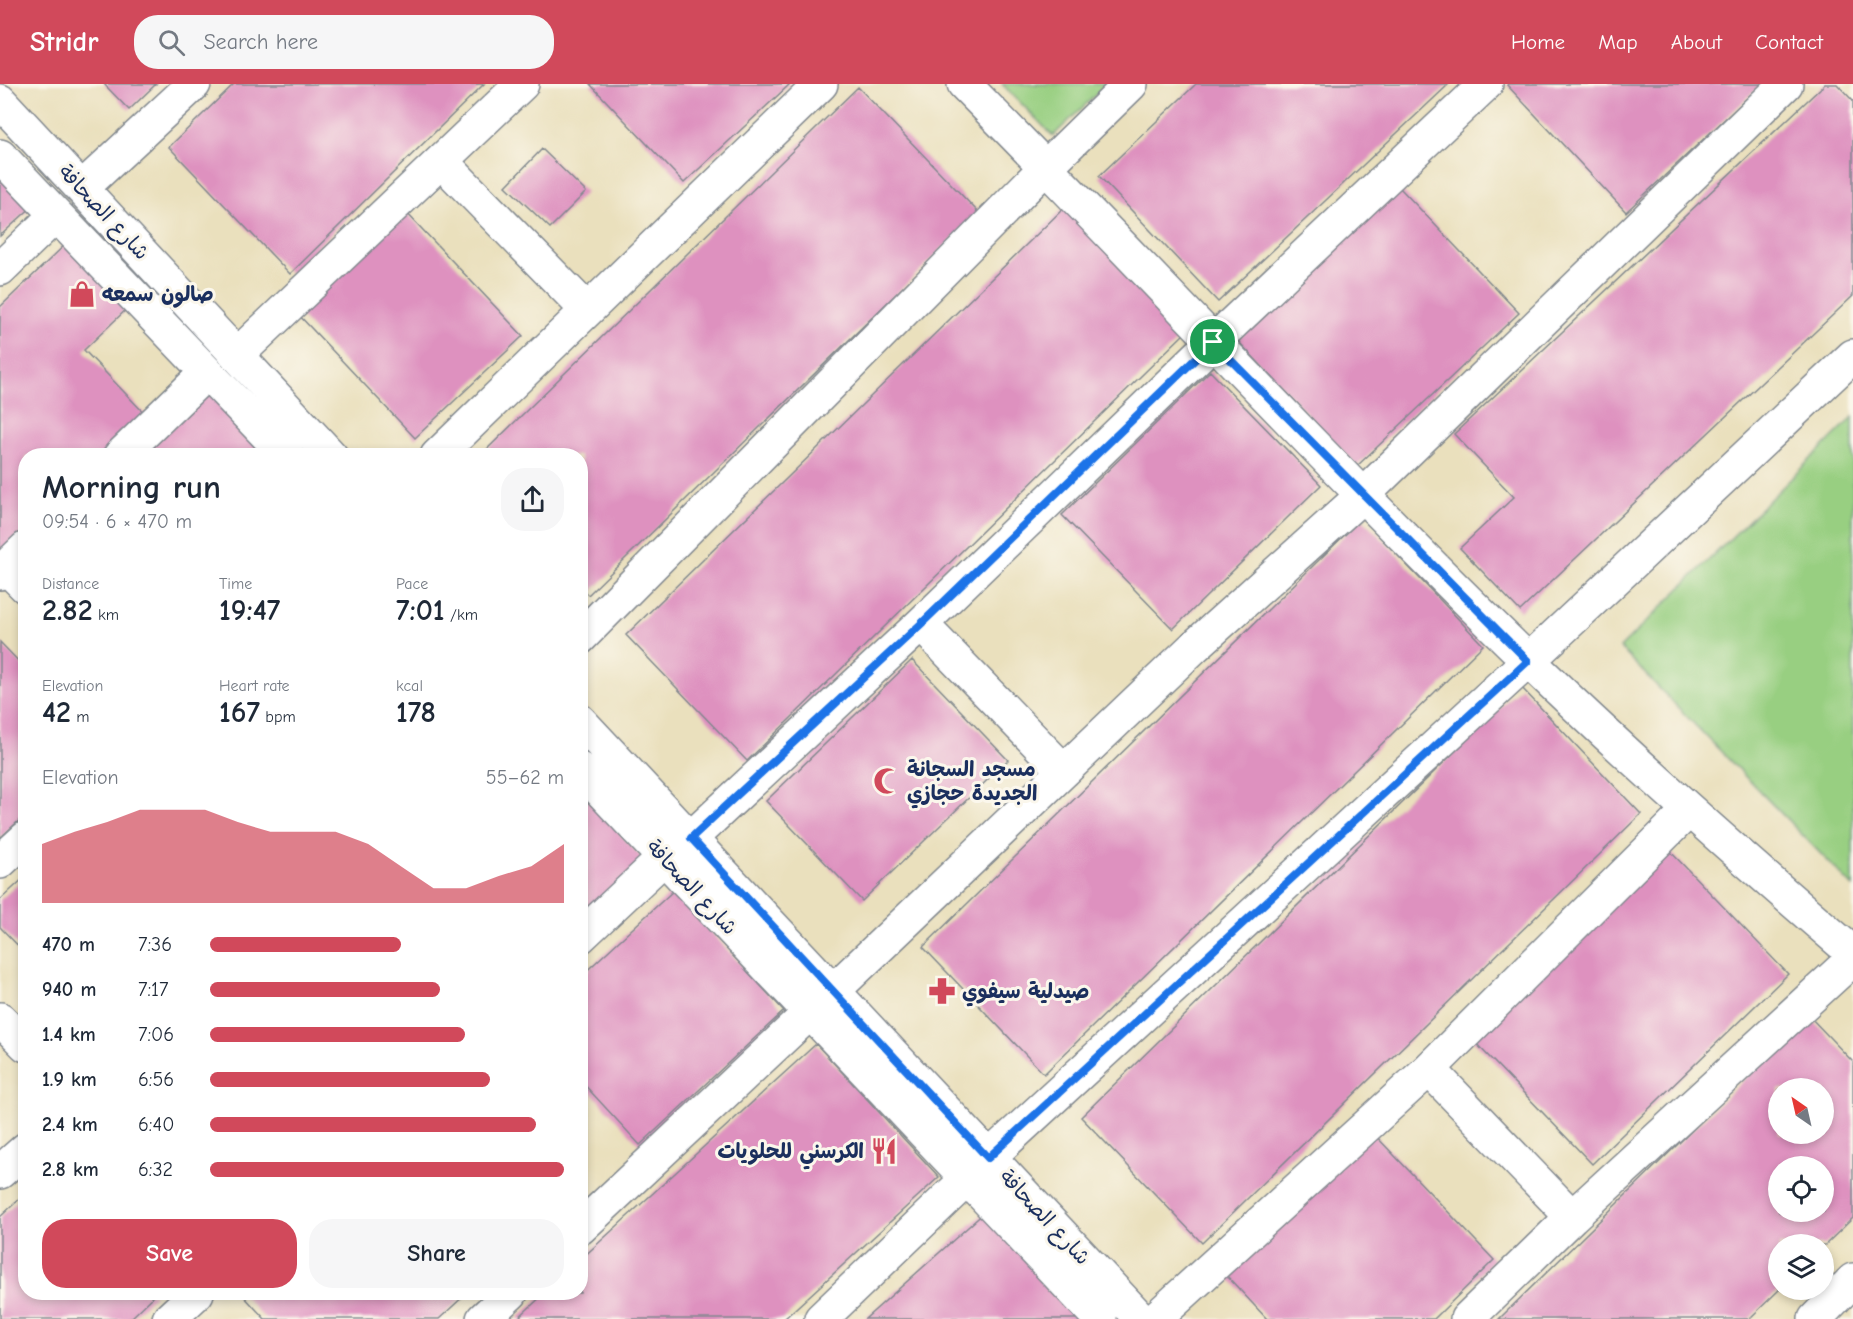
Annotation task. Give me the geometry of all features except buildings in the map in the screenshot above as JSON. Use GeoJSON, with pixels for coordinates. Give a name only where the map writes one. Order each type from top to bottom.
{"type":"FeatureCollection","features":[{"type":"Feature","properties":{"kind":"street"},"geometry":{"type":"LineString","coordinates":[[82,188],[194,84]]}},
{"type":"Feature","properties":{"kind":"street"},"geometry":{"type":"LineString","coordinates":[[237,355],[522,84]]}},
{"type":"Feature","properties":{"kind":"street"},"geometry":{"type":"LineString","coordinates":[[445,448],[821,84]]}},
{"type":"Feature","properties":{"kind":"street"},"geometry":{"type":"LineString","coordinates":[[964,84],[1213,342],[1528,661],[1688,811],[1853,953]]}},
{"type":"Feature","properties":{"kind":"street"},"geometry":{"type":"LineString","coordinates":[[588,630],[1131,84]]}},
{"type":"Feature","properties":{"kind":"street"},"geometry":{"type":"LineString","coordinates":[[691,838],[921,624],[1213,342],[1486,84]]}},
{"type":"Feature","properties":{"kind":"street"},"geometry":{"type":"LineString","coordinates":[[588,1220],[1194,647],[1363,495],[1786,84]]}},
{"type":"Feature","properties":{"kind":"street","name":"شارع الصحافة"},"geometry":{"type":"LineString","coordinates":[[0,100],[324,448]]}},
{"type":"Feature","properties":{"kind":"street","name":"شارع الصحافة"},"geometry":{"type":"LineString","coordinates":[[0,156],[279,448]]}},
{"type":"Feature","properties":{"kind":"street"},"geometry":{"type":"LineString","coordinates":[[442,162],[587,310]]}},
{"type":"Feature","properties":{"kind":"street"},"geometry":{"type":"LineString","coordinates":[[0,269],[56,215]]}},
{"type":"Feature","properties":{"kind":"street"},"geometry":{"type":"LineString","coordinates":[[821,1319],[978,1168],[1528,661],[1853,356]]}},
{"type":"Feature","properties":{"kind":"street"},"geometry":{"type":"LineString","coordinates":[[128,448],[206,373]]}},
{"type":"Feature","properties":{"kind":"street"},"geometry":{"type":"LineString","coordinates":[[921,624],[1064,771]]}},
{"type":"Feature","properties":{"kind":"street","name":"شارع الصحافة"},"geometry":{"type":"LineString","coordinates":[[588,729],[691,838],[822,1001],[978,1168],[1100,1319]]}},
{"type":"Feature","properties":{"kind":"street","name":"شارع الصحافة"},"geometry":{"type":"LineString","coordinates":[[588,777],[664,858],[822,1001]]}},
{"type":"Feature","properties":{"kind":"street"},"geometry":{"type":"LineString","coordinates":[[1155,1319],[1430,1069],[1688,811]]}},
{"type":"Feature","properties":{"kind":"street"},"geometry":{"type":"LineString","coordinates":[[0,862],[18,845]]}},
{"type":"Feature","properties":{"kind":"street"},"geometry":{"type":"LineString","coordinates":[[588,929],[664,858]]}},
{"type":"Feature","properties":{"kind":"street"},"geometry":{"type":"LineString","coordinates":[[1467,1319],[1572,1216],[1853,959]]}},
{"type":"Feature","properties":{"kind":"street"},"geometry":{"type":"LineString","coordinates":[[0,1019],[18,1036]]}},
{"type":"Feature","properties":{"kind":"street"},"geometry":{"type":"LineString","coordinates":[[1430,1069],[1572,1216]]}},
{"type":"Feature","properties":{"kind":"street"},"geometry":{"type":"LineString","coordinates":[[0,1172],[18,1156]]}},
{"type":"Feature","properties":{"kind":"street","name":"شارع الصحافة"},"geometry":{"type":"LineString","coordinates":[[978,1168],[1141,1319]]}},
{"type":"Feature","properties":{"kind":"street"},"geometry":{"type":"LineString","coordinates":[[1815,1319],[1853,1281]]}},
{"type":"Feature","properties":{"kind":"street"},"geometry":{"type":"LineString","coordinates":[[483,1319],[503,1300]]}},
{"type":"Feature","properties":{"kind":"green space"},"geometry":{"type":"Polygon","coordinates":[[[1002,84],[1107,84],[1053,136],[1002,84]]]}},
{"type":"Feature","properties":{"kind":"green space"},"geometry":{"type":"Polygon","coordinates":[[[1853,417],[1853,887],[1620,648],[1853,417]]]}},
{"type":"Feature","properties":{"kind":"place","name":"صالون سمعه"},"geometry":{"type":"Point","coordinates":[82,294]}},
{"type":"Feature","properties":{"kind":"place","name":"مسجد السجانة الجديدة حجازي"},"geometry":{"type":"Point","coordinates":[887,781]}},
{"type":"Feature","properties":{"kind":"place","name":"صيدلية سيفوي"},"geometry":{"type":"Point","coordinates":[942,991]}},
{"type":"Feature","properties":{"kind":"place","name":"الكرسني للحلويات"},"geometry":{"type":"Point","coordinates":[884,1151]}},
{"type":"Feature","properties":{"kind":"route"},"geometry":{"type":"LineString","coordinates":[[1213,342],[1528,661],[988,1158],[691,838],[921,624],[1213,342]]}}]}
